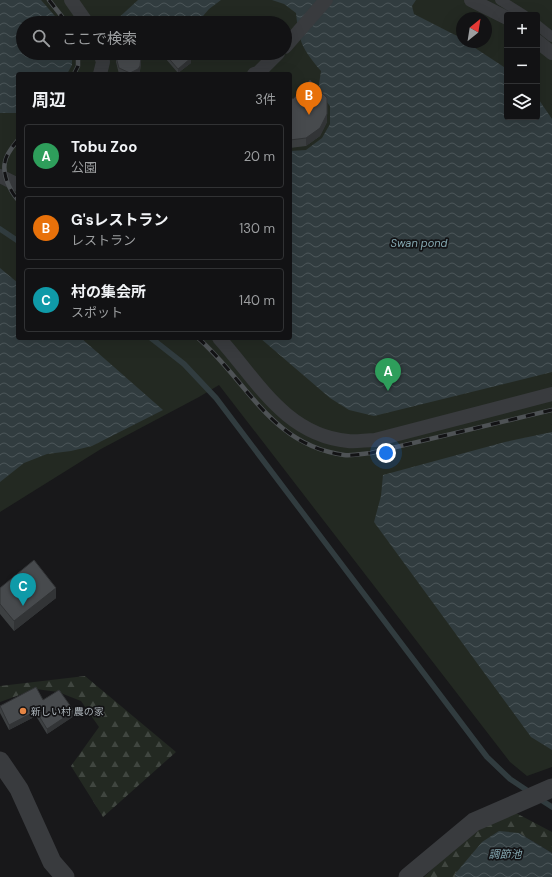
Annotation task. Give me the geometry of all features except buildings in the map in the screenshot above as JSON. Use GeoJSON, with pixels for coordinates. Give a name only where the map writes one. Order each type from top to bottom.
{"type":"FeatureCollection","features":[{"type":"Feature","properties":{"kind":"street"},"geometry":{"type":"LineString","coordinates":[[71,0],[82,16]]}},
{"type":"Feature","properties":{"kind":"street"},"geometry":{"type":"LineString","coordinates":[[292,38],[326,0]]}},
{"type":"Feature","properties":{"kind":"street"},"geometry":{"type":"LineString","coordinates":[[471,0],[504,16]]}},
{"type":"Feature","properties":{"kind":"street"},"geometry":{"type":"LineString","coordinates":[[540,43],[552,53]]}},
{"type":"Feature","properties":{"kind":"street"},"geometry":{"type":"LineString","coordinates":[[100,72],[102,60]]}},
{"type":"Feature","properties":{"kind":"street"},"geometry":{"type":"LineString","coordinates":[[259,72],[271,60]]}},
{"type":"Feature","properties":{"kind":"street"},"geometry":{"type":"LineString","coordinates":[[0,176],[16,183]]}},
{"type":"Feature","properties":{"kind":"street"},"geometry":{"type":"LineString","coordinates":[[221,340],[282,412],[299,424],[323,436],[348,441],[375,440],[552,394]]}},
{"type":"Feature","properties":{"kind":"street"},"geometry":{"type":"LineString","coordinates":[[0,761],[19,789],[52,862],[65,877]]}},
{"type":"Feature","properties":{"kind":"street"},"geometry":{"type":"LineString","coordinates":[[408,877],[474,822],[552,788]]}},
{"type":"Feature","properties":{"kind":"lane"},"geometry":{"type":"LineString","coordinates":[[500,0],[519,12]]}},
{"type":"Feature","properties":{"kind":"lane"},"geometry":{"type":"LineString","coordinates":[[540,27],[552,37]]}},
{"type":"Feature","properties":{"kind":"green space"},"geometry":{"type":"Polygon","coordinates":[[[0,0],[552,0],[552,767],[527,776],[510,762],[219,385],[101,449],[0,512],[0,0]]]}},
{"type":"Feature","properties":{"kind":"green space"},"geometry":{"type":"Polygon","coordinates":[[[85,676],[176,752],[103,817],[71,766],[99,727],[81,701],[58,692],[36,689],[0,702],[0,686],[85,676]]]}},
{"type":"Feature","properties":{"kind":"green space"},"geometry":{"type":"Polygon","coordinates":[[[514,812],[552,832],[552,853],[519,833],[455,874],[455,877],[424,877],[457,845],[480,828],[514,812]]]}},
{"type":"Feature","properties":{"kind":"water"},"geometry":{"type":"Polygon","coordinates":[[[0,0],[41,0],[55,16],[16,16],[16,60],[72,60],[72,65],[68,72],[16,72],[16,113],[0,113],[0,0]]]}},
{"type":"Feature","properties":{"kind":"water"},"geometry":{"type":"Polygon","coordinates":[[[138,0],[221,0],[209,9],[203,16],[121,16],[138,0]]]}},
{"type":"Feature","properties":{"kind":"water","name":"Swan pond"},"geometry":{"type":"Polygon","coordinates":[[[272,0],[416,0],[412,6],[414,14],[456,35],[456,48],[475,48],[504,67],[504,120],[540,120],[540,101],[552,119],[552,372],[374,416],[349,410],[330,398],[262,340],[292,340],[292,151],[306,150],[322,138],[330,124],[330,106],[318,91],[321,71],[302,45],[298,31],[296,13],[284,4],[272,0]]]}},
{"type":"Feature","properties":{"kind":"water"},"geometry":{"type":"Polygon","coordinates":[[[0,268],[16,281],[16,340],[83,340],[163,410],[92,446],[71,451],[47,454],[24,463],[0,482],[0,268]]]}},
{"type":"Feature","properties":{"kind":"water"},"geometry":{"type":"Polygon","coordinates":[[[552,432],[552,750],[531,737],[374,522],[381,496],[383,475],[505,442],[552,432]]]}},
{"type":"Feature","properties":{"kind":"water","name":"調節池"},"geometry":{"type":"Polygon","coordinates":[[[499,831],[519,833],[552,853],[552,877],[455,877],[455,874],[482,842],[499,831]]]}},
{"type":"Feature","properties":{"kind":"waterway"},"geometry":{"type":"LineString","coordinates":[[0,229],[16,240]]}},
{"type":"Feature","properties":{"kind":"waterway"},"geometry":{"type":"LineString","coordinates":[[154,340],[184,364],[216,398],[487,757],[510,779],[531,793]]}},
{"type":"Feature","properties":{"kind":"waterway"},"geometry":{"type":"LineString","coordinates":[[538,798],[552,807]]}},
{"type":"Feature","properties":{"kind":"railway"},"geometry":{"type":"LineString","coordinates":[[49,0],[62,16]]}},
{"type":"Feature","properties":{"kind":"railway"},"geometry":{"type":"LineString","coordinates":[[75,72],[78,66],[78,60]]}},
{"type":"Feature","properties":{"kind":"railway"},"geometry":{"type":"LineString","coordinates":[[16,142],[8,153],[4,167],[7,182],[16,197]]}},
{"type":"Feature","properties":{"kind":"railway"},"geometry":{"type":"LineString","coordinates":[[200,340],[262,409],[279,425],[297,439],[319,449],[344,455],[371,453],[552,410]]}},
{"type":"Feature","properties":{"kind":"place","name":"G'sレストラン"},"geometry":{"type":"Point","coordinates":[309,115]}},
{"type":"Feature","properties":{"kind":"place","name":"Tobu Zoo"},"geometry":{"type":"Point","coordinates":[388,391]}},
{"type":"Feature","properties":{"kind":"place","name":"村の集会所"},"geometry":{"type":"Point","coordinates":[23,606]}},
{"type":"Feature","properties":{"kind":"place","name":"新しい村 農の家"},"geometry":{"type":"Point","coordinates":[23,711]}}]}
